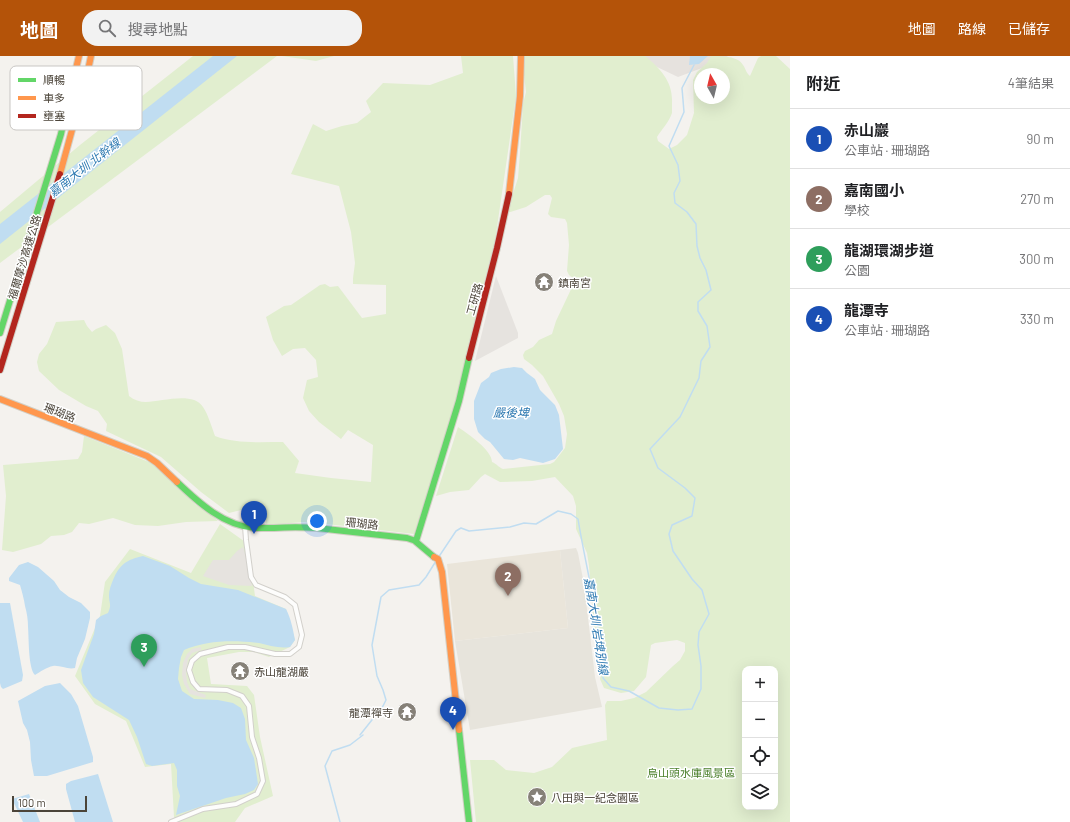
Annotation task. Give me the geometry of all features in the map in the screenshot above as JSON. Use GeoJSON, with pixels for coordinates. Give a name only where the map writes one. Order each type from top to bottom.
{"type":"FeatureCollection","features":[{"type":"Feature","properties":{"kind":"main road","name":"福爾摩沙高速公路"},"geometry":{"type":"LineString","coordinates":[[77,66],[79,56]]}},
{"type":"Feature","properties":{"kind":"main road","name":"福爾摩沙高速公路"},"geometry":{"type":"LineString","coordinates":[[89,66],[91,56]]}},
{"type":"Feature","properties":{"kind":"main road","name":"工研路"},"geometry":{"type":"LineString","coordinates":[[416,541],[459,401],[504,218],[510,189],[520,103],[521,56]]}},
{"type":"Feature","properties":{"kind":"main road","name":"福爾摩沙高速公路"},"geometry":{"type":"LineString","coordinates":[[0,333],[62,130]]}},
{"type":"Feature","properties":{"kind":"main road","name":"福爾摩沙高速公路"},"geometry":{"type":"LineString","coordinates":[[0,370],[72,130]]}},
{"type":"Feature","properties":{"kind":"main road","name":"珊瑚路"},"geometry":{"type":"LineString","coordinates":[[0,399],[147,456],[157,463],[205,507],[231,522],[259,528],[317,528],[402,537],[416,541],[431,555],[438,559],[440,565],[469,822]]}},
{"type":"Feature","properties":{"kind":"street"},"geometry":{"type":"LineString","coordinates":[[171,822],[203,809],[236,804],[257,794],[263,781],[259,758],[252,737],[249,706],[242,696],[226,690],[199,689],[193,682],[189,670],[192,662],[200,654],[228,647],[245,647],[275,654],[290,654],[299,647],[302,635],[295,606],[285,597],[256,585],[251,577],[245,526]]}},
{"type":"Feature","properties":{"kind":"shaded area"},"geometry":{"type":"Polygon","coordinates":[[[634,56],[728,56],[718,62],[702,68],[694,68],[694,71],[678,77],[634,56]]]}},
{"type":"Feature","properties":{"kind":"shaded area"},"geometry":{"type":"Polygon","coordinates":[[[496,276],[518,333],[518,338],[475,361],[496,276]]]}},
{"type":"Feature","properties":{"kind":"shaded area"},"geometry":{"type":"Polygon","coordinates":[[[243,547],[252,586],[229,585],[203,576],[213,560],[229,560],[243,547]]]}},
{"type":"Feature","properties":{"kind":"shaded area"},"geometry":{"type":"Polygon","coordinates":[[[576,548],[584,584],[595,677],[602,707],[470,730],[455,641],[568,628],[560,550],[576,548]]]}},
{"type":"Feature","properties":{"kind":"shaded area"},"geometry":{"type":"Polygon","coordinates":[[[560,550],[568,628],[455,641],[447,564],[560,550]]]}},
{"type":"Feature","properties":{"kind":"shaded area"},"geometry":{"type":"Polygon","coordinates":[[[201,647],[201,650],[192,653],[188,659],[186,673],[187,682],[190,689],[206,695],[205,698],[190,694],[184,684],[182,675],[183,663],[187,654],[192,649],[201,647]]]}},
{"type":"Feature","properties":{"kind":"green space"},"geometry":{"type":"Polygon","coordinates":[[[193,56],[277,56],[0,263],[0,212],[99,130],[142,130],[142,96],[193,56]]]}},
{"type":"Feature","properties":{"kind":"green space"},"geometry":{"type":"Polygon","coordinates":[[[282,56],[334,56],[316,61],[282,56]]]}},
{"type":"Feature","properties":{"kind":"green space"},"geometry":{"type":"Polygon","coordinates":[[[461,56],[513,56],[516,96],[495,241],[480,298],[457,399],[414,534],[304,522],[266,525],[266,518],[249,508],[229,513],[201,492],[161,457],[106,431],[107,424],[98,411],[86,406],[59,390],[39,371],[37,362],[39,354],[47,344],[56,322],[84,320],[92,332],[106,325],[115,333],[122,349],[129,396],[133,399],[146,402],[176,398],[192,399],[203,407],[215,436],[223,439],[240,441],[283,442],[299,461],[295,473],[371,482],[373,445],[348,430],[341,439],[319,422],[309,411],[303,398],[307,380],[318,377],[316,360],[305,348],[293,349],[282,356],[273,340],[266,317],[284,306],[291,305],[320,285],[325,284],[330,287],[338,286],[362,318],[386,314],[386,285],[353,284],[355,263],[351,232],[339,186],[291,174],[313,124],[326,131],[357,123],[371,112],[366,101],[383,83],[430,85],[463,73],[461,56]]]}},
{"type":"Feature","properties":{"kind":"green space","name":"烏山頭水庫風景區"},"geometry":{"type":"Polygon","coordinates":[[[522,56],[645,56],[665,76],[672,95],[671,116],[657,137],[658,141],[669,149],[677,145],[687,135],[694,113],[693,80],[694,78],[694,104],[730,104],[730,68],[701,68],[707,63],[711,56],[734,58],[741,62],[750,76],[758,58],[761,56],[776,56],[790,69],[790,822],[476,822],[470,760],[494,760],[506,770],[534,773],[552,767],[572,748],[607,740],[605,705],[607,701],[621,701],[634,698],[646,692],[680,660],[685,651],[685,643],[677,640],[655,643],[651,645],[646,677],[634,691],[621,693],[604,688],[600,679],[602,666],[601,655],[594,628],[587,553],[576,529],[576,506],[573,496],[555,477],[532,481],[500,482],[485,474],[469,490],[450,492],[436,496],[458,427],[484,447],[491,457],[492,462],[503,469],[550,464],[554,462],[565,448],[567,434],[564,416],[559,404],[543,376],[524,359],[523,355],[525,351],[533,347],[539,340],[552,334],[556,321],[574,283],[573,278],[567,271],[569,245],[567,223],[565,219],[551,217],[548,214],[552,198],[550,195],[545,195],[526,207],[507,213],[518,178],[523,104],[526,92],[522,56]]]}},
{"type":"Feature","properties":{"kind":"green space"},"geometry":{"type":"Polygon","coordinates":[[[84,436],[149,462],[163,472],[196,505],[208,512],[218,521],[186,522],[158,526],[135,525],[113,518],[89,524],[79,523],[72,532],[64,535],[51,536],[41,544],[13,552],[2,550],[6,496],[3,465],[78,459],[82,452],[84,436]]]}},
{"type":"Feature","properties":{"kind":"green space"},"geometry":{"type":"Polygon","coordinates":[[[220,524],[248,544],[255,596],[286,609],[295,640],[290,647],[269,657],[254,652],[239,652],[207,658],[211,684],[247,686],[254,695],[260,737],[273,796],[245,808],[235,822],[176,822],[174,817],[171,764],[145,767],[126,721],[95,704],[75,676],[100,616],[105,582],[130,549],[191,573],[220,524]]]}},
{"type":"Feature","properties":{"kind":"water","name":"嘉南大圳 北幹線"},"geometry":{"type":"Polygon","coordinates":[[[213,56],[237,56],[0,244],[0,224],[119,130],[142,130],[142,112],[213,56]]]}},
{"type":"Feature","properties":{"kind":"water"},"geometry":{"type":"Polygon","coordinates":[[[690,56],[708,56],[699,64],[689,65],[690,56]]]}},
{"type":"Feature","properties":{"kind":"water","name":"嚴後埤"},"geometry":{"type":"Polygon","coordinates":[[[514,367],[522,368],[535,379],[540,390],[555,405],[559,415],[563,449],[555,459],[543,463],[520,458],[513,460],[504,459],[490,442],[478,432],[474,419],[474,401],[481,383],[489,377],[491,373],[501,369],[514,367]]]}},
{"type":"Feature","properties":{"kind":"water"},"geometry":{"type":"Polygon","coordinates":[[[143,556],[170,566],[201,584],[238,590],[286,609],[291,620],[295,640],[290,647],[282,648],[259,643],[230,641],[202,644],[184,650],[181,657],[178,679],[182,691],[194,699],[218,700],[233,703],[241,708],[245,719],[246,740],[254,758],[258,784],[254,790],[245,794],[226,798],[176,815],[180,796],[177,786],[177,770],[174,763],[152,766],[146,764],[137,737],[129,720],[93,697],[83,683],[81,670],[94,634],[96,620],[108,613],[110,606],[109,591],[118,570],[128,561],[143,556]]]}},
{"type":"Feature","properties":{"kind":"water"},"geometry":{"type":"Polygon","coordinates":[[[28,562],[38,567],[54,581],[60,590],[69,597],[81,603],[90,612],[85,639],[77,658],[75,668],[53,666],[46,668],[35,675],[33,671],[29,652],[27,616],[20,585],[9,581],[9,578],[19,565],[28,562]]]}},
{"type":"Feature","properties":{"kind":"water"},"geometry":{"type":"Polygon","coordinates":[[[0,603],[10,603],[23,675],[22,681],[3,689],[0,683],[0,603]]]}},
{"type":"Feature","properties":{"kind":"water"},"geometry":{"type":"Polygon","coordinates":[[[60,683],[71,694],[78,706],[93,757],[93,762],[47,776],[34,776],[30,742],[27,730],[23,723],[18,701],[45,686],[60,683]]]}},
{"type":"Feature","properties":{"kind":"water"},"geometry":{"type":"Polygon","coordinates":[[[98,774],[113,822],[75,822],[66,784],[71,781],[98,774]]]}},
{"type":"Feature","properties":{"kind":"water"},"geometry":{"type":"Polygon","coordinates":[[[29,794],[40,822],[23,822],[12,799],[29,794]]]}},
{"type":"Feature","properties":{"kind":"waterway","name":"嘉南大圳 岩埤別線"},"geometry":{"type":"LineString","coordinates":[[438,558],[456,531],[461,528],[469,531],[510,527],[524,523],[536,524],[558,511],[571,514],[578,519],[594,601],[600,641],[603,678],[611,687],[629,691],[659,708],[678,710],[692,709],[701,689],[701,666],[698,645],[699,632],[709,614],[702,590],[692,579],[673,551],[669,534],[672,525],[692,516],[695,498],[685,488],[658,468],[650,449],[680,417],[699,378],[701,361],[710,347],[707,326],[698,311],[698,302],[711,290],[706,270],[700,258],[697,246],[696,224],[687,212],[675,203],[674,193],[680,181],[678,165],[669,146],[684,112],[682,88],[694,65]]}},
{"type":"Feature","properties":{"kind":"waterway","name":"嘉南大圳 岩埤別線"},"geometry":{"type":"LineString","coordinates":[[360,735],[386,700],[377,676],[372,645],[381,597],[389,590],[419,585],[436,561]]}},
{"type":"Feature","properties":{"kind":"waterway","name":"嘉南大圳 岩埤別線"},"geometry":{"type":"LineString","coordinates":[[340,822],[325,766],[332,751],[350,745],[363,735]]}},
{"type":"Feature","properties":{"kind":"traffic: fast"},"geometry":{"type":"LineString","coordinates":[[0,333],[62,130]]}},
{"type":"Feature","properties":{"kind":"traffic: fast"},"geometry":{"type":"LineString","coordinates":[[416,541],[459,401],[469,358]]}},
{"type":"Feature","properties":{"kind":"traffic: fast"},"geometry":{"type":"LineString","coordinates":[[177,482],[203,505],[222,518],[233,523],[255,528],[317,528],[407,538],[416,541],[434,557]]}},
{"type":"Feature","properties":{"kind":"traffic: fast"},"geometry":{"type":"LineString","coordinates":[[459,730],[469,822]]}},
{"type":"Feature","properties":{"kind":"traffic: slow"},"geometry":{"type":"LineString","coordinates":[[77,66],[79,56]]}},
{"type":"Feature","properties":{"kind":"traffic: slow"},"geometry":{"type":"LineString","coordinates":[[89,66],[91,56]]}},
{"type":"Feature","properties":{"kind":"traffic: slow"},"geometry":{"type":"LineString","coordinates":[[509,194],[520,96],[521,56]]}},
{"type":"Feature","properties":{"kind":"traffic: slow"},"geometry":{"type":"LineString","coordinates":[[60,174],[72,130]]}},
{"type":"Feature","properties":{"kind":"traffic: slow"},"geometry":{"type":"LineString","coordinates":[[0,399],[147,456],[157,463],[177,482]]}},
{"type":"Feature","properties":{"kind":"traffic: slow"},"geometry":{"type":"LineString","coordinates":[[434,557],[438,559],[442,572],[459,730]]}},
{"type":"Feature","properties":{"kind":"traffic: jam"},"geometry":{"type":"LineString","coordinates":[[0,370],[60,174]]}},
{"type":"Feature","properties":{"kind":"traffic: jam"},"geometry":{"type":"LineString","coordinates":[[469,358],[509,194]]}},
{"type":"Feature","properties":{"kind":"place","name":"鎮南宮"},"geometry":{"type":"Point","coordinates":[544,282]}},
{"type":"Feature","properties":{"kind":"place","name":"赤山巖"},"geometry":{"type":"Point","coordinates":[254,534]}},
{"type":"Feature","properties":{"kind":"place","name":"嘉南國小"},"geometry":{"type":"Point","coordinates":[508,596]}},
{"type":"Feature","properties":{"kind":"place","name":"龍湖環湖步道"},"geometry":{"type":"Point","coordinates":[144,667]}},
{"type":"Feature","properties":{"kind":"place","name":"赤山龍湖嚴"},"geometry":{"type":"Point","coordinates":[240,671]}},
{"type":"Feature","properties":{"kind":"place","name":"龍潭禪寺"},"geometry":{"type":"Point","coordinates":[407,712]}},
{"type":"Feature","properties":{"kind":"place","name":"龍潭寺"},"geometry":{"type":"Point","coordinates":[453,730]}},
{"type":"Feature","properties":{"kind":"place","name":"八田與一紀念園區"},"geometry":{"type":"Point","coordinates":[537,797]}}]}
